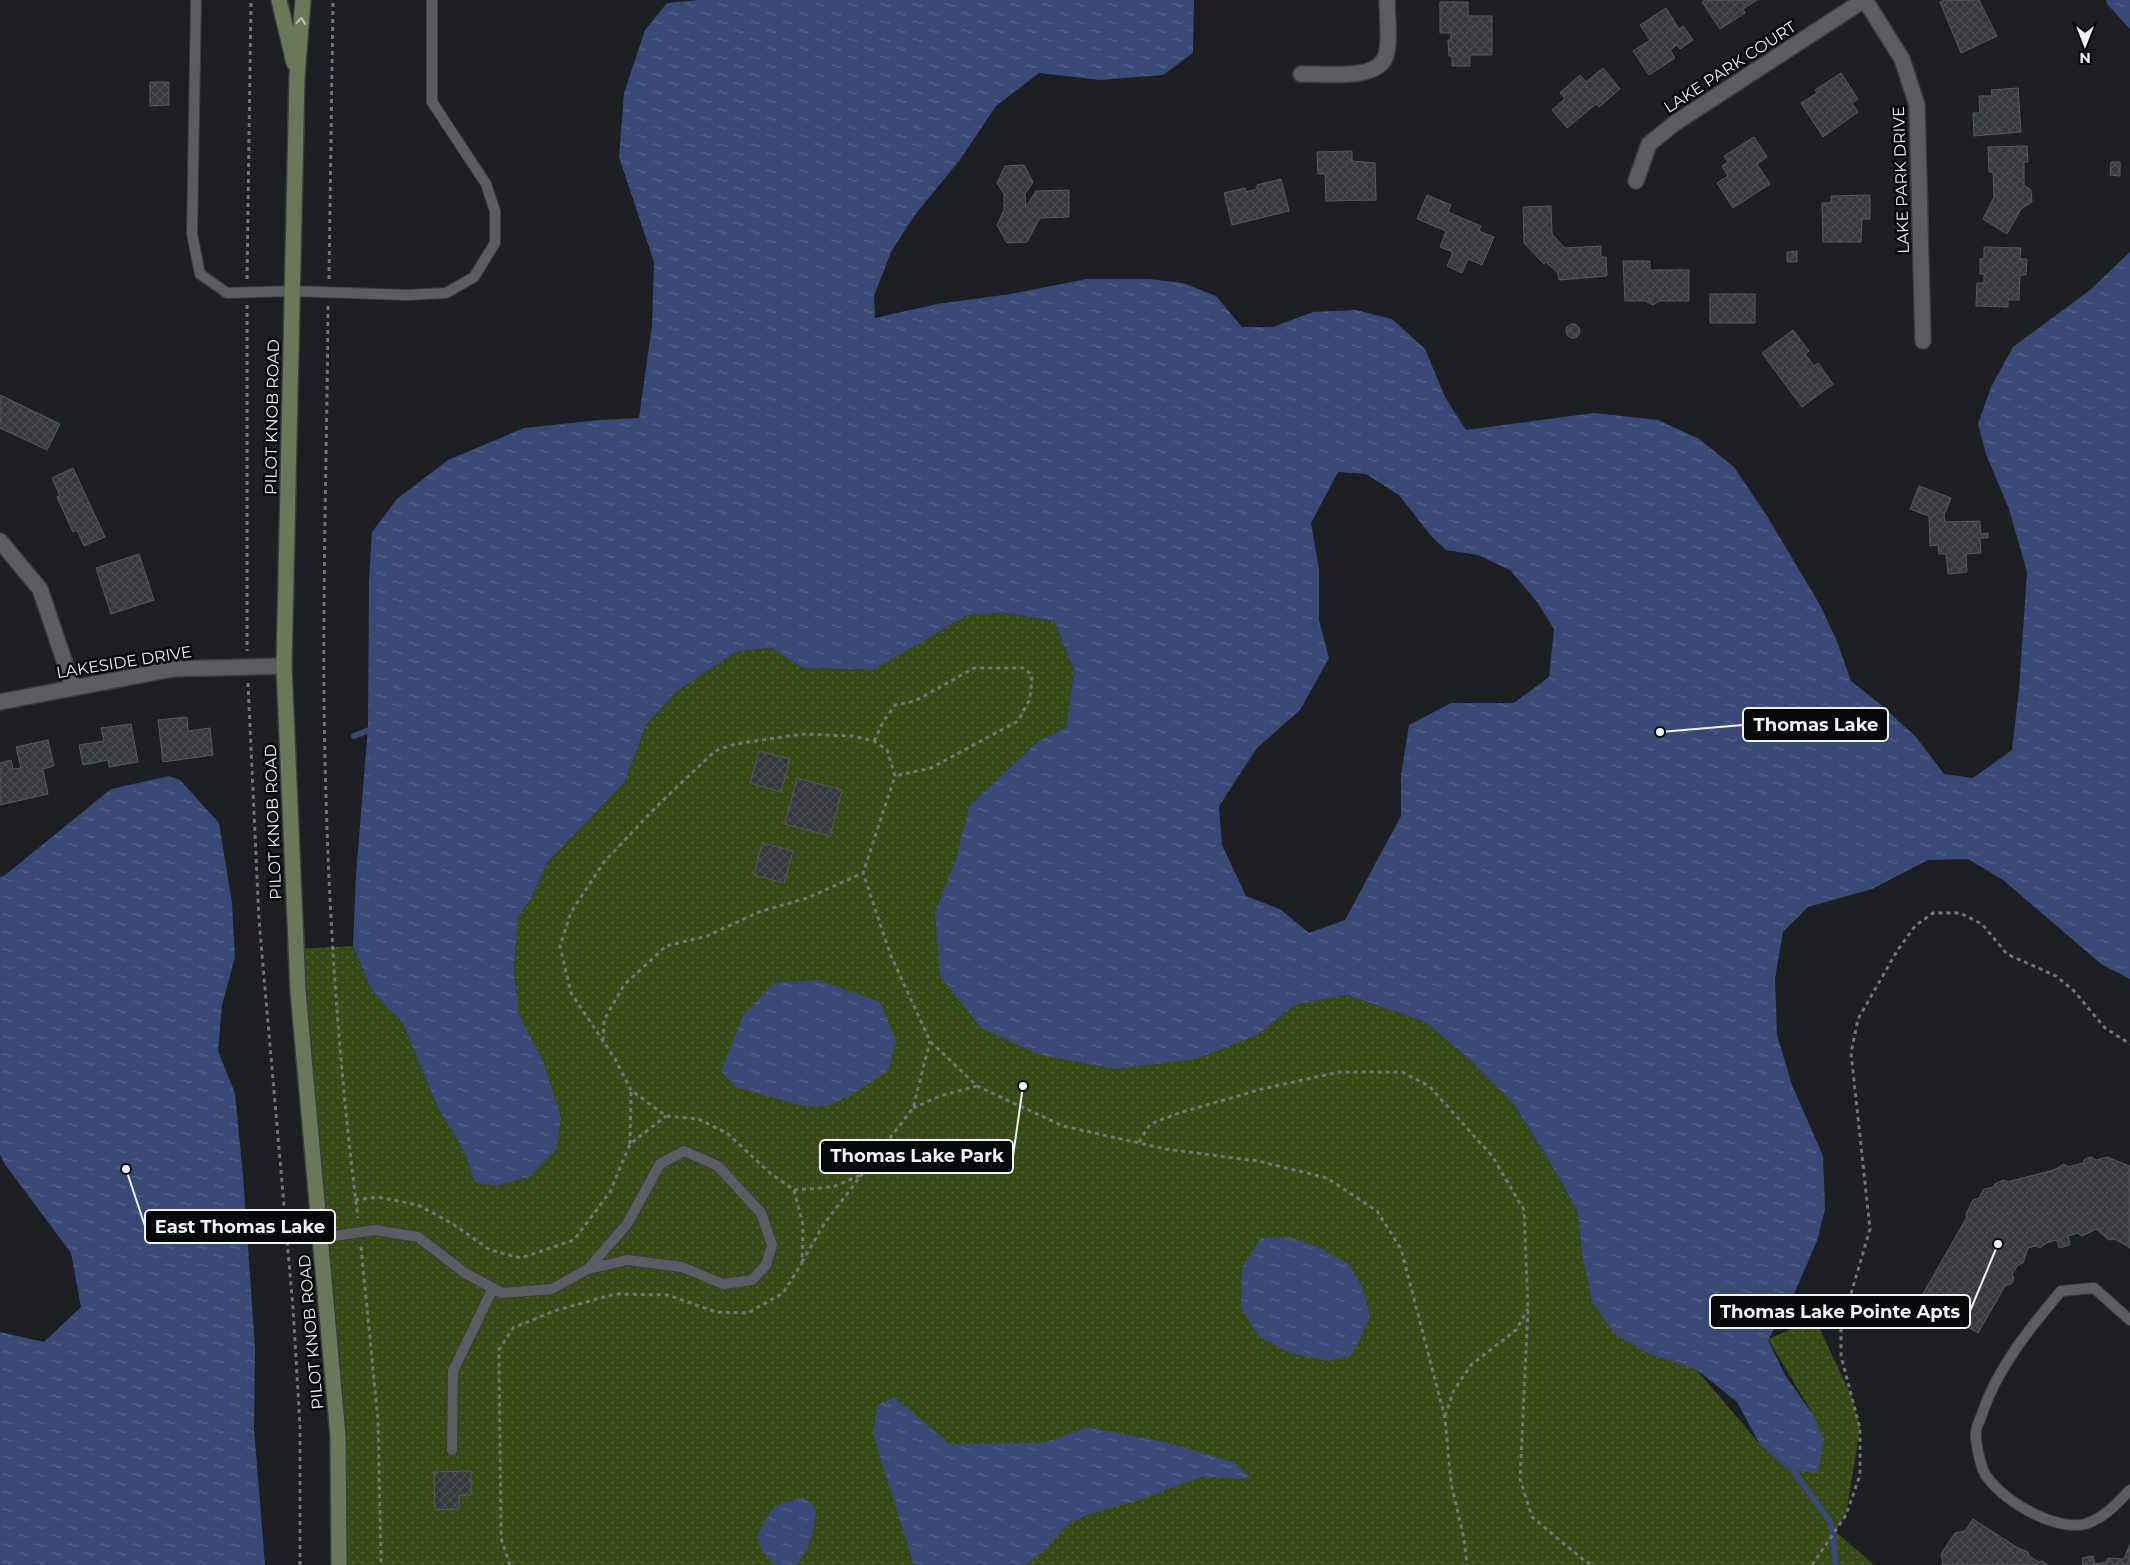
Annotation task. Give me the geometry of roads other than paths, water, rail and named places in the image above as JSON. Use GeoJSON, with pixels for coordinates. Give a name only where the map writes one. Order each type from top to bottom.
{"type":"FeatureCollection","features":[{"type":"Feature","properties":{"kind":"main road","name":"PILOT KNOB ROAD"},"geometry":{"type":"LineString","coordinates":[[279,0],[297,77]]}},
{"type":"Feature","properties":{"kind":"main road","name":"PILOT KNOB ROAD"},"geometry":{"type":"LineString","coordinates":[[303,0],[297,77],[284,666],[298,991],[338,1436],[338,1565]]}},
{"type":"Feature","properties":{"kind":"street"},"geometry":{"type":"LineString","coordinates":[[1301,74],[1368,73],[1380,67],[1387,53],[1387,0]]}},
{"type":"Feature","properties":{"kind":"street","name":"LAKE PARK COURT"},"geometry":{"type":"LineString","coordinates":[[1636,181],[1649,144],[1669,128],[1865,0]]}},
{"type":"Feature","properties":{"kind":"street","name":"LAKE PARK DRIVE"},"geometry":{"type":"LineString","coordinates":[[1865,0],[1902,59],[1917,105],[1923,341]]}},
{"type":"Feature","properties":{"kind":"street"},"geometry":{"type":"LineString","coordinates":[[0,541],[40,589],[73,687]]}},
{"type":"Feature","properties":{"kind":"street","name":"LAKESIDE DRIVE"},"geometry":{"type":"LineString","coordinates":[[0,702],[173,669],[284,666]]}},
{"type":"Feature","properties":{"kind":"lane"},"geometry":{"type":"LineString","coordinates":[[196,0],[192,234],[200,274],[227,293],[292,291],[407,295],[446,293],[474,277],[495,243],[495,211],[486,184],[432,102],[432,0]]}},
{"type":"Feature","properties":{"kind":"lane"},"geometry":{"type":"LineString","coordinates":[[320,1238],[375,1230],[418,1237],[466,1273],[502,1293],[552,1289],[588,1269],[626,1260],[682,1267],[723,1284],[742,1282],[752,1280],[766,1264],[772,1245],[761,1213],[718,1166],[684,1151],[660,1164],[627,1224],[588,1269]]}},
{"type":"Feature","properties":{"kind":"lane"},"geometry":{"type":"LineString","coordinates":[[452,1450],[454,1371],[493,1288]]}},
{"type":"Feature","properties":{"kind":"lane"},"geometry":{"type":"LineString","coordinates":[[2130,1320],[2094,1288],[2061,1291],[2030,1328],[2005,1367],[1987,1399],[1976,1433],[1984,1470],[2000,1490],[2025,1509],[2056,1524],[2085,1524],[2110,1511],[2130,1490]]}},
{"type":"Feature","properties":{"kind":"water"},"geometry":{"type":"Polygon","coordinates":[[[700,0],[1194,0],[1193,53],[1163,75],[1100,80],[1039,73],[996,106],[959,161],[914,216],[891,252],[874,296],[875,318],[937,304],[1011,294],[1087,279],[1150,279],[1183,283],[1216,296],[1242,327],[1273,327],[1313,312],[1356,310],[1392,319],[1425,349],[1445,397],[1466,430],[1594,413],[1658,420],[1699,439],[1734,467],[1767,516],[1820,605],[1836,639],[1851,681],[1880,704],[1916,737],[1944,774],[1973,778],[2012,750],[2019,690],[2027,572],[2009,509],[1986,454],[1978,424],[1991,387],[2013,347],[2090,290],[2130,252],[2130,979],[2101,964],[2003,880],[1968,859],[1928,860],[1872,889],[1808,907],[1783,932],[1775,978],[1777,1035],[1792,1085],[1823,1156],[1825,1209],[1817,1241],[1794,1294],[1768,1340],[1785,1375],[1814,1416],[1824,1439],[1818,1473],[1787,1469],[1759,1443],[1737,1402],[1696,1369],[1650,1354],[1616,1335],[1592,1302],[1583,1260],[1577,1210],[1547,1157],[1512,1102],[1469,1059],[1425,1022],[1347,995],[1295,1005],[1257,1035],[1196,1059],[1114,1069],[1038,1054],[981,1028],[940,976],[935,913],[956,859],[969,806],[1038,741],[1066,728],[1074,670],[1054,621],[1005,613],[968,615],[873,670],[803,668],[771,648],[736,652],[676,692],[646,725],[625,782],[547,863],[530,901],[518,916],[514,970],[519,1014],[543,1061],[561,1119],[556,1149],[531,1176],[496,1186],[475,1182],[464,1151],[438,1108],[402,1022],[372,991],[353,946],[356,874],[368,727],[369,580],[372,532],[397,499],[448,460],[524,428],[639,418],[652,325],[654,262],[619,157],[624,93],[645,30],[667,3],[700,0]],[[1338,472],[1311,523],[1319,570],[1319,620],[1329,658],[1300,710],[1257,748],[1219,806],[1222,845],[1246,896],[1280,909],[1309,933],[1345,920],[1401,816],[1401,775],[1409,725],[1451,703],[1514,703],[1549,677],[1554,629],[1537,602],[1510,570],[1478,555],[1446,550],[1431,536],[1399,495],[1366,474],[1338,472]]]}},
{"type":"Feature","properties":{"kind":"water"},"geometry":{"type":"Polygon","coordinates":[[[2106,0],[2130,0],[2130,29],[2107,4],[2106,0]]]}},
{"type":"Feature","properties":{"kind":"water"},"geometry":{"type":"Polygon","coordinates":[[[169,776],[180,780],[219,823],[232,903],[235,957],[222,1005],[218,1051],[235,1093],[243,1176],[255,1348],[254,1429],[265,1565],[0,1565],[0,1332],[44,1342],[81,1307],[71,1253],[4,1163],[0,1154],[0,877],[4,876],[111,789],[169,776]]]}},
{"type":"Feature","properties":{"kind":"water"},"geometry":{"type":"Polygon","coordinates":[[[819,980],[880,1002],[896,1041],[888,1071],[849,1096],[827,1106],[802,1106],[736,1087],[721,1071],[743,1015],[774,983],[819,980]]]}},
{"type":"Feature","properties":{"kind":"water"},"geometry":{"type":"Polygon","coordinates":[[[1288,1237],[1316,1246],[1349,1264],[1363,1289],[1370,1317],[1352,1355],[1329,1361],[1290,1353],[1258,1336],[1241,1307],[1242,1268],[1261,1238],[1288,1237]]]}},
{"type":"Feature","properties":{"kind":"water"},"geometry":{"type":"Polygon","coordinates":[[[894,1397],[950,1444],[1044,1443],[1087,1427],[1165,1442],[1234,1462],[1252,1479],[1201,1477],[1139,1500],[1087,1515],[1067,1525],[1044,1551],[1025,1565],[914,1565],[873,1434],[877,1406],[894,1397]]]}},
{"type":"Feature","properties":{"kind":"water"},"geometry":{"type":"Polygon","coordinates":[[[803,1497],[815,1507],[815,1523],[808,1545],[797,1565],[775,1565],[761,1549],[758,1537],[760,1531],[774,1506],[803,1497]]]}},
{"type":"Feature","properties":{"kind":"waterway"},"geometry":{"type":"LineString","coordinates":[[354,736],[374,728]]}},
{"type":"Feature","properties":{"kind":"waterway"},"geometry":{"type":"LineString","coordinates":[[1788,1463],[1831,1523],[1836,1565]]}},
{"type":"Feature","properties":{"kind":"place","name":"Thomas Lake"},"geometry":{"type":"Point","coordinates":[1660,732]}},
{"type":"Feature","properties":{"kind":"place","name":"Thomas Lake Park"},"geometry":{"type":"Point","coordinates":[1023,1086]}},
{"type":"Feature","properties":{"kind":"place","name":"East Thomas Lake"},"geometry":{"type":"Point","coordinates":[126,1169]}},
{"type":"Feature","properties":{"kind":"place","name":"Thomas Lake Pointe Apts"},"geometry":{"type":"Point","coordinates":[1998,1244]}}]}
